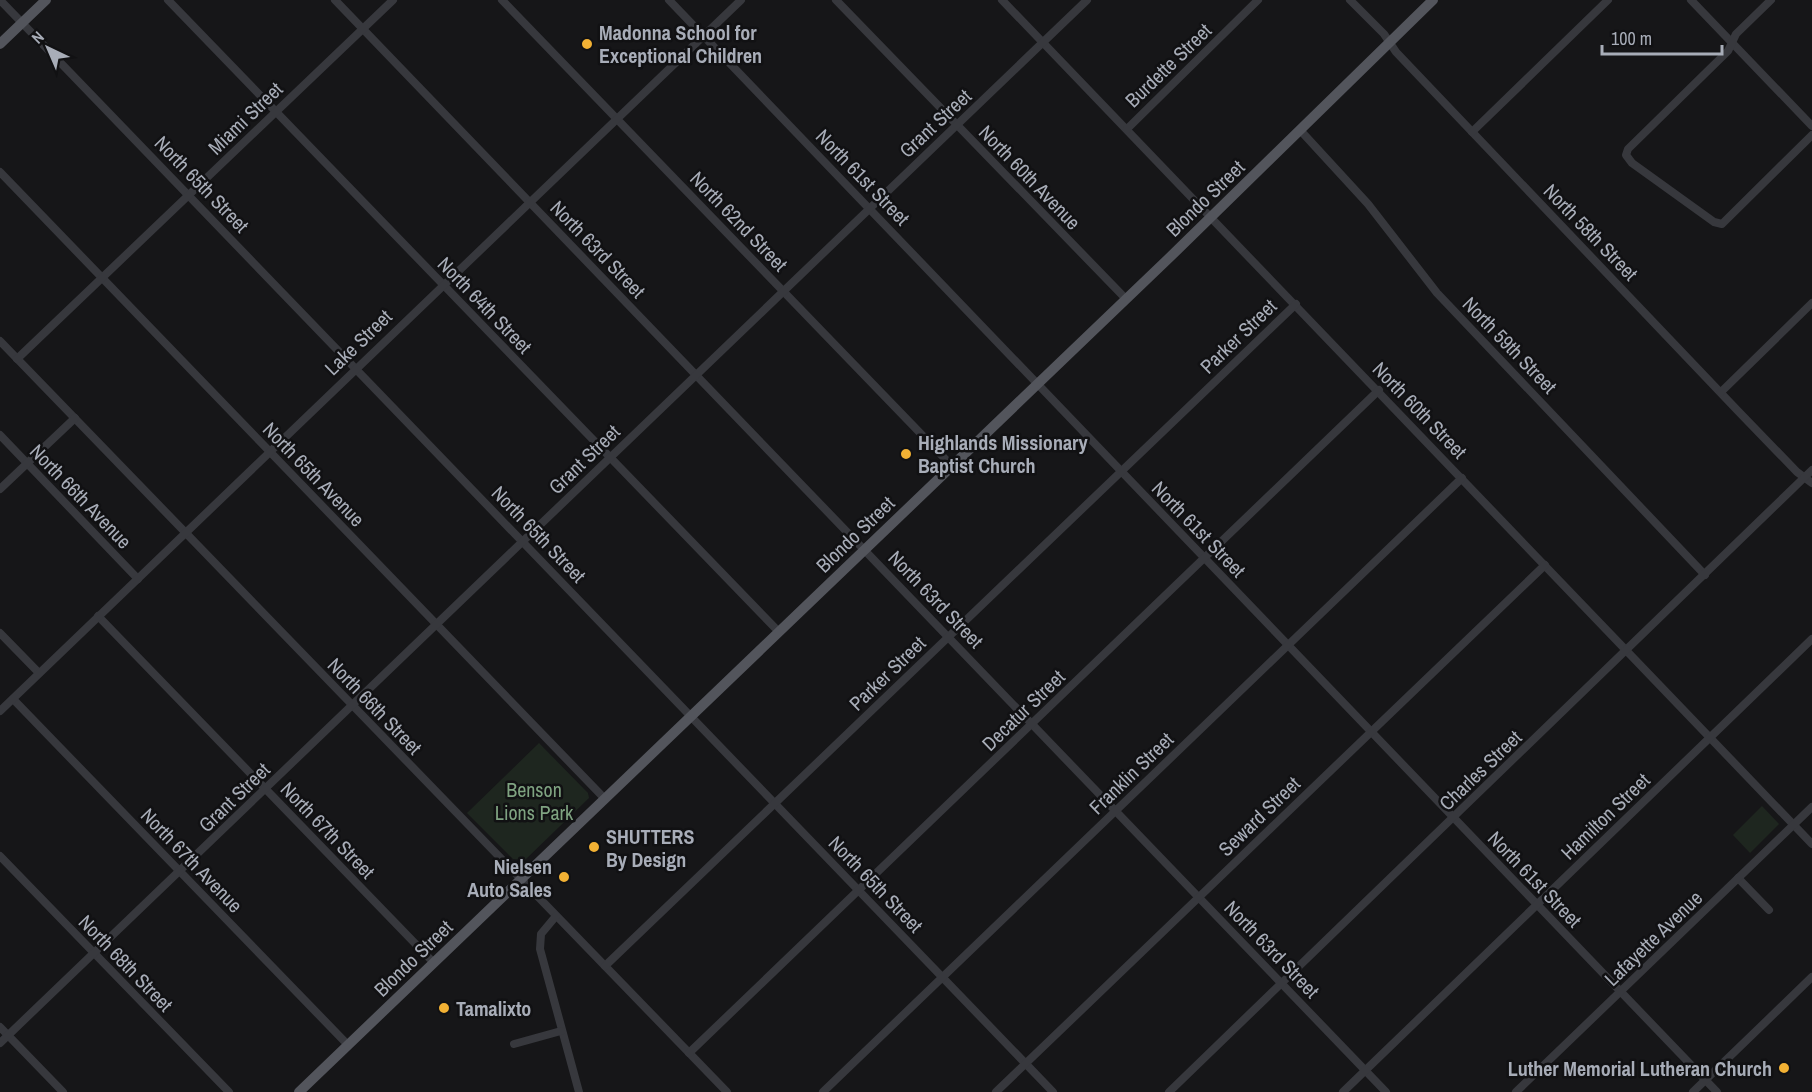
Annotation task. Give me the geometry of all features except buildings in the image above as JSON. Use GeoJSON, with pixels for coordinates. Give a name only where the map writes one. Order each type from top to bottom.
{"type":"FeatureCollection","features":[{"type":"Feature","properties":{"kind":"main road"},"geometry":{"type":"LineString","coordinates":[[0,44],[46,0]]}},
{"type":"Feature","properties":{"kind":"main road","name":"Blondo Street"},"geometry":{"type":"LineString","coordinates":[[299,1092],[1126,299],[1433,0]]}},
{"type":"Feature","properties":{"kind":"street","name":"North 65th Street"},"geometry":{"type":"LineString","coordinates":[[0,0],[1053,1092]]}},
{"type":"Feature","properties":{"kind":"street","name":"North 64th Street"},"geometry":{"type":"LineString","coordinates":[[168,0],[779,632]]}},
{"type":"Feature","properties":{"kind":"street","name":"North 63rd Street"},"geometry":{"type":"LineString","coordinates":[[335,0],[1386,1092]]}},
{"type":"Feature","properties":{"kind":"street","name":"Miami Street"},"geometry":{"type":"LineString","coordinates":[[17,359],[393,0]]}},
{"type":"Feature","properties":{"kind":"street","name":"North 62nd Street"},"geometry":{"type":"LineString","coordinates":[[502,0],[952,466]]}},
{"type":"Feature","properties":{"kind":"street","name":"North 61st Street"},"geometry":{"type":"LineString","coordinates":[[669,0],[1718,1092]]}},
{"type":"Feature","properties":{"kind":"street","name":"Lake Street"},"geometry":{"type":"LineString","coordinates":[[0,711],[442,284],[741,0]]}},
{"type":"Feature","properties":{"kind":"street","name":"North 60th Avenue"},"geometry":{"type":"LineString","coordinates":[[836,0],[1126,299]]}},
{"type":"Feature","properties":{"kind":"street","name":"North 60th Street"},"geometry":{"type":"LineString","coordinates":[[1002,0],[1379,390],[1812,844]]}},
{"type":"Feature","properties":{"kind":"street","name":"Grant Street"},"geometry":{"type":"LineString","coordinates":[[0,1043],[1087,0]]}},
{"type":"Feature","properties":{"kind":"street","name":"Burdette Street"},"geometry":{"type":"LineString","coordinates":[[1127,129],[1258,0]]}},
{"type":"Feature","properties":{"kind":"street","name":"North 58th Street"},"geometry":{"type":"LineString","coordinates":[[1350,0],[1472,132],[1808,481]]}},
{"type":"Feature","properties":{"kind":"street"},"geometry":{"type":"LineString","coordinates":[[1472,132],[1608,0]]}},
{"type":"Feature","properties":{"kind":"street"},"geometry":{"type":"LineString","coordinates":[[1691,0],[1812,126]]}},
{"type":"Feature","properties":{"kind":"street"},"geometry":{"type":"LineString","coordinates":[[1771,0],[1736,34],[1728,51],[1628,149],[1626,155],[1632,163],[1714,222],[1722,224],[1812,135]]}},
{"type":"Feature","properties":{"kind":"street","name":"North 59th Street"},"geometry":{"type":"LineString","coordinates":[[1300,130],[1361,196],[1437,293],[1705,575]]}},
{"type":"Feature","properties":{"kind":"street","name":"North 65th Avenue"},"geometry":{"type":"LineString","coordinates":[[0,172],[605,799]]}},
{"type":"Feature","properties":{"kind":"street"},"geometry":{"type":"LineString","coordinates":[[1721,392],[1812,303]]}},
{"type":"Feature","properties":{"kind":"street","name":"Parker Street"},"geometry":{"type":"LineString","coordinates":[[606,966],[1296,304]]}},
{"type":"Feature","properties":{"kind":"street","name":"North 66th Street"},"geometry":{"type":"LineString","coordinates":[[0,341],[727,1092]]}},
{"type":"Feature","properties":{"kind":"street","name":"Decatur Street"},"geometry":{"type":"LineString","coordinates":[[689,1053],[1379,390]]}},
{"type":"Feature","properties":{"kind":"street"},"geometry":{"type":"LineString","coordinates":[[0,489],[75,418]]}},
{"type":"Feature","properties":{"kind":"street","name":"North 66th Avenue"},"geometry":{"type":"LineString","coordinates":[[0,435],[138,579]]}},
{"type":"Feature","properties":{"kind":"street","name":"Charles Street"},"geometry":{"type":"LineString","coordinates":[[1169,1092],[1705,575],[1808,481],[1812,470]]}},
{"type":"Feature","properties":{"kind":"street","name":"Franklin Street"},"geometry":{"type":"LineString","coordinates":[[823,1092],[1462,478]]}},
{"type":"Feature","properties":{"kind":"street","name":"Seward Street"},"geometry":{"type":"LineString","coordinates":[[996,1092],[1545,565]]}},
{"type":"Feature","properties":{"kind":"street","name":"North 67th Street"},"geometry":{"type":"LineString","coordinates":[[98,616],[434,963]]}},
{"type":"Feature","properties":{"kind":"street"},"geometry":{"type":"LineString","coordinates":[[0,633],[39,673]]}},
{"type":"Feature","properties":{"kind":"street","name":"Hamilton Street"},"geometry":{"type":"LineString","coordinates":[[1343,1092],[1812,639]]}},
{"type":"Feature","properties":{"kind":"street","name":"North 67th Avenue"},"geometry":{"type":"LineString","coordinates":[[13,699],[348,1045]]}},
{"type":"Feature","properties":{"kind":"street","name":"Lafayette Avenue"},"geometry":{"type":"LineString","coordinates":[[1516,1092],[1812,807]]}},
{"type":"Feature","properties":{"kind":"street","name":"North 68th Street"},"geometry":{"type":"LineString","coordinates":[[0,856],[229,1092]]}},
{"type":"Feature","properties":{"kind":"street"},"geometry":{"type":"LineString","coordinates":[[1738,878],[1769,910]]}},
{"type":"Feature","properties":{"kind":"street"},"geometry":{"type":"LineString","coordinates":[[556,916],[541,934],[540,949],[579,1092]]}},
{"type":"Feature","properties":{"kind":"street"},"geometry":{"type":"LineString","coordinates":[[1693,1092],[1812,977]]}},
{"type":"Feature","properties":{"kind":"street"},"geometry":{"type":"LineString","coordinates":[[0,1027],[63,1092]]}},
{"type":"Feature","properties":{"kind":"street"},"geometry":{"type":"LineString","coordinates":[[514,1044],[561,1031]]}},
{"type":"Feature","properties":{"kind":"green space","name":"Benson Lions Park"},"geometry":{"type":"Polygon","coordinates":[[[539,743],[588,793],[589,798],[525,860],[513,859],[467,813],[539,743]]]}},
{"type":"Feature","properties":{"kind":"green space"},"geometry":{"type":"Polygon","coordinates":[[[1762,806],[1779,824],[1750,853],[1733,835],[1762,806]]]}},
{"type":"Feature","properties":{"kind":"place","name":"Madonna School for Exceptional Children"},"geometry":{"type":"Point","coordinates":[587,44]}},
{"type":"Feature","properties":{"kind":"place","name":"Highlands Missionary Baptist Church"},"geometry":{"type":"Point","coordinates":[906,454]}},
{"type":"Feature","properties":{"kind":"place","name":"SHUTTERS By Design"},"geometry":{"type":"Point","coordinates":[594,847]}},
{"type":"Feature","properties":{"kind":"place","name":"Nielsen Auto Sales"},"geometry":{"type":"Point","coordinates":[564,877]}},
{"type":"Feature","properties":{"kind":"place","name":"Tamalixto"},"geometry":{"type":"Point","coordinates":[444,1008]}},
{"type":"Feature","properties":{"kind":"place","name":"Luther Memorial Lutheran Church"},"geometry":{"type":"Point","coordinates":[1784,1068]}}]}
